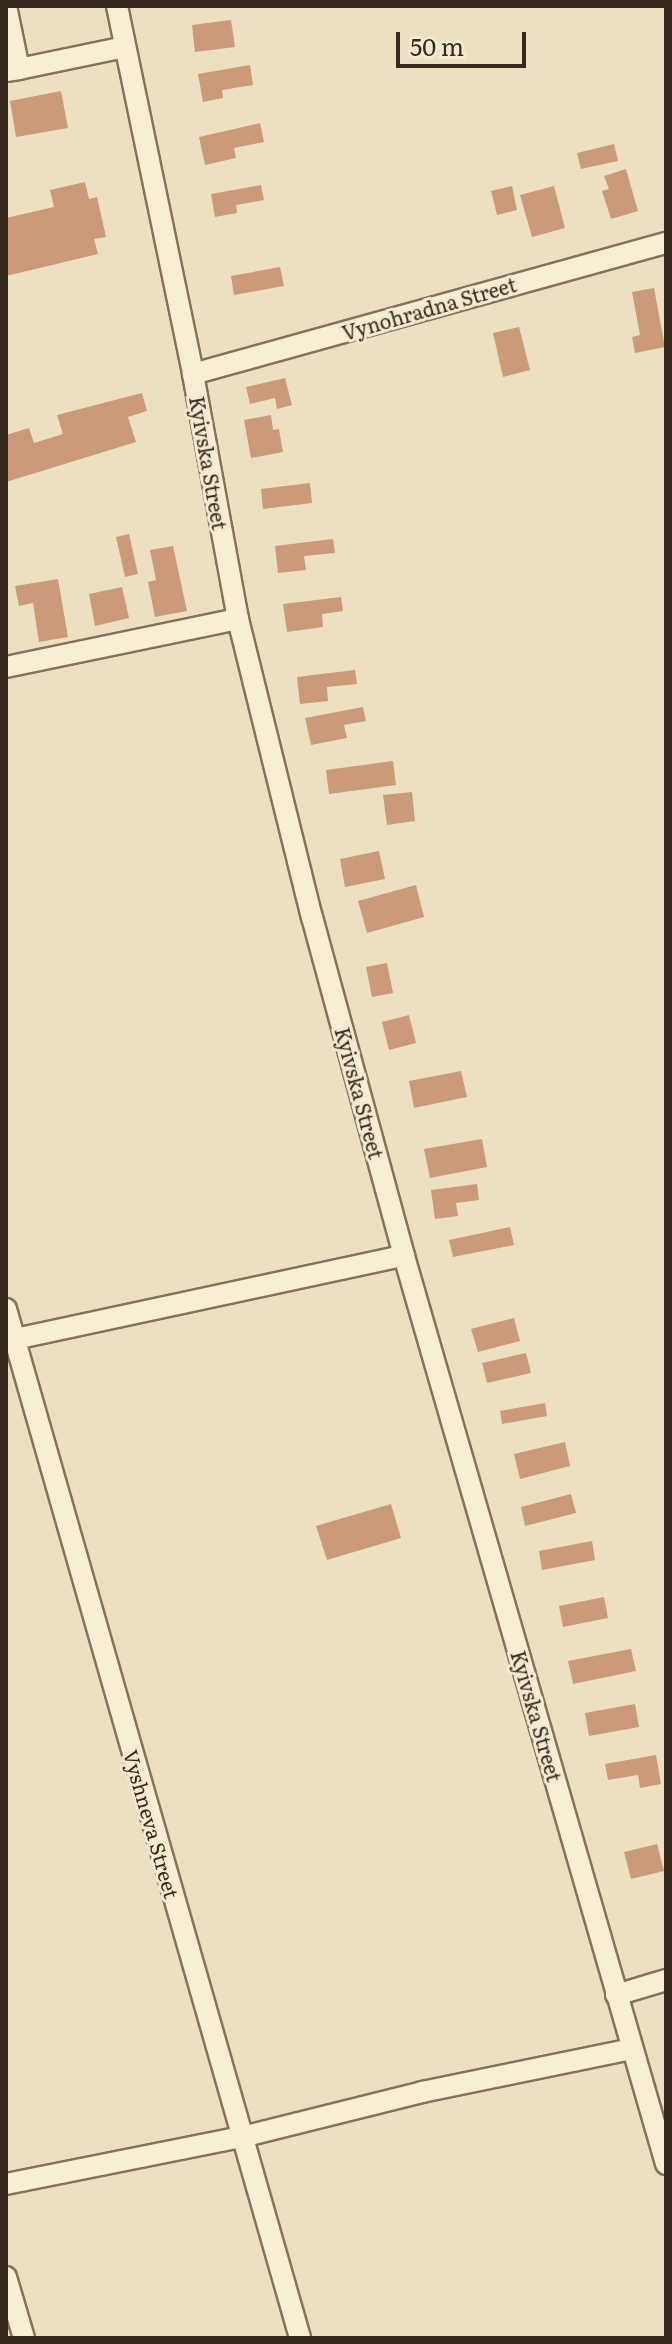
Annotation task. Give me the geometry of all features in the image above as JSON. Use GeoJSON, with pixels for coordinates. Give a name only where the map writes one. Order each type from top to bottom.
{"type":"FeatureCollection","features":[{"type":"Feature","properties":{"kind":"street"},"geometry":{"type":"LineString","coordinates":[[6,6],[12,70],[125,47]]}},
{"type":"Feature","properties":{"kind":"street","name":"Kyivska Street"},"geometry":{"type":"LineString","coordinates":[[117,6],[193,374],[238,619],[312,917],[404,1256],[666,2164]]}},
{"type":"Feature","properties":{"kind":"street","name":"Vynohradna Street"},"geometry":{"type":"LineString","coordinates":[[193,374],[666,243]]}},
{"type":"Feature","properties":{"kind":"street"},"geometry":{"type":"LineString","coordinates":[[6,667],[238,619]]}},
{"type":"Feature","properties":{"kind":"street"},"geometry":{"type":"LineString","coordinates":[[10,1340],[404,1256]]}},
{"type":"Feature","properties":{"kind":"street","name":"Vyshneva Street"},"geometry":{"type":"LineString","coordinates":[[6,1309],[10,1340],[300,2338]]}},
{"type":"Feature","properties":{"kind":"street"},"geometry":{"type":"LineString","coordinates":[[616,1995],[666,1980]]}},
{"type":"Feature","properties":{"kind":"street"},"geometry":{"type":"LineString","coordinates":[[6,2184],[242,2137],[422,2092],[632,2049]]}},
{"type":"Feature","properties":{"kind":"street"},"geometry":{"type":"LineString","coordinates":[[6,2277],[24,2338]]}},
{"type":"Feature","properties":{"kind":"building"},"geometry":{"type":"Polygon","coordinates":[[[231,20],[235,47],[195,52],[192,25],[231,20]]]}},
{"type":"Feature","properties":{"kind":"building"},"geometry":{"type":"Polygon","coordinates":[[[250,65],[253,85],[222,90],[223,98],[203,102],[198,74],[250,65]]]}},
{"type":"Feature","properties":{"kind":"building"},"geometry":{"type":"Polygon","coordinates":[[[61,91],[68,128],[16,137],[10,101],[61,91]]]}},
{"type":"Feature","properties":{"kind":"building"},"geometry":{"type":"Polygon","coordinates":[[[260,123],[264,142],[234,148],[236,158],[205,165],[199,137],[260,123]]]}},
{"type":"Feature","properties":{"kind":"building"},"geometry":{"type":"Polygon","coordinates":[[[614,144],[618,161],[581,169],[577,153],[614,144]]]}},
{"type":"Feature","properties":{"kind":"building"},"geometry":{"type":"Polygon","coordinates":[[[626,169],[638,211],[611,219],[602,191],[609,189],[604,176],[626,169]]]}},
{"type":"Feature","properties":{"kind":"building"},"geometry":{"type":"Polygon","coordinates":[[[85,182],[89,199],[97,197],[106,237],[94,239],[98,254],[6,276],[6,218],[54,207],[50,190],[85,182]]]}},
{"type":"Feature","properties":{"kind":"building"},"geometry":{"type":"Polygon","coordinates":[[[261,185],[264,200],[236,205],[237,213],[215,217],[211,194],[261,185]]]}},
{"type":"Feature","properties":{"kind":"building"},"geometry":{"type":"Polygon","coordinates":[[[512,186],[517,210],[497,215],[491,191],[512,186]]]}},
{"type":"Feature","properties":{"kind":"building"},"geometry":{"type":"Polygon","coordinates":[[[554,186],[565,228],[532,237],[520,195],[554,186]]]}},
{"type":"Feature","properties":{"kind":"building"},"geometry":{"type":"Polygon","coordinates":[[[280,267],[284,286],[234,295],[231,276],[280,267]]]}},
{"type":"Feature","properties":{"kind":"building"},"geometry":{"type":"Polygon","coordinates":[[[654,288],[665,347],[635,353],[632,337],[640,335],[632,292],[654,288]]]}},
{"type":"Feature","properties":{"kind":"building"},"geometry":{"type":"Polygon","coordinates":[[[519,327],[530,370],[503,377],[493,333],[519,327]]]}},
{"type":"Feature","properties":{"kind":"building"},"geometry":{"type":"Polygon","coordinates":[[[285,378],[292,405],[277,409],[275,398],[250,404],[246,387],[285,378]]]}},
{"type":"Feature","properties":{"kind":"building"},"geometry":{"type":"Polygon","coordinates":[[[142,393],[147,411],[128,417],[136,442],[6,482],[6,435],[29,428],[34,443],[63,434],[57,415],[142,393]]]}},
{"type":"Feature","properties":{"kind":"building"},"geometry":{"type":"Polygon","coordinates":[[[271,415],[273,430],[279,429],[283,452],[251,458],[244,420],[271,415]]]}},
{"type":"Feature","properties":{"kind":"building"},"geometry":{"type":"Polygon","coordinates":[[[310,483],[312,503],[263,509],[261,489],[310,483]]]}},
{"type":"Feature","properties":{"kind":"building"},"geometry":{"type":"Polygon","coordinates":[[[129,534],[138,574],[125,577],[116,537],[129,534]]]}},
{"type":"Feature","properties":{"kind":"building"},"geometry":{"type":"Polygon","coordinates":[[[333,539],[335,553],[304,556],[306,570],[278,573],[275,546],[333,539]]]}},
{"type":"Feature","properties":{"kind":"building"},"geometry":{"type":"Polygon","coordinates":[[[173,546],[187,611],[155,617],[148,582],[156,580],[150,550],[173,546]]]}},
{"type":"Feature","properties":{"kind":"building"},"geometry":{"type":"Polygon","coordinates":[[[58,579],[68,637],[39,642],[33,603],[19,606],[15,586],[58,579]]]}},
{"type":"Feature","properties":{"kind":"building"},"geometry":{"type":"Polygon","coordinates":[[[122,587],[129,618],[95,626],[89,594],[122,587]]]}},
{"type":"Feature","properties":{"kind":"building"},"geometry":{"type":"Polygon","coordinates":[[[341,597],[343,611],[322,614],[323,627],[287,632],[283,604],[341,597]]]}},
{"type":"Feature","properties":{"kind":"building"},"geometry":{"type":"Polygon","coordinates":[[[355,670],[357,684],[327,687],[328,701],[300,704],[297,677],[355,670]]]}},
{"type":"Feature","properties":{"kind":"building"},"geometry":{"type":"Polygon","coordinates":[[[363,707],[366,721],[344,725],[347,738],[311,745],[305,718],[363,707]]]}},
{"type":"Feature","properties":{"kind":"building"},"geometry":{"type":"Polygon","coordinates":[[[393,761],[396,785],[329,794],[326,770],[393,761]]]}},
{"type":"Feature","properties":{"kind":"building"},"geometry":{"type":"Polygon","coordinates":[[[412,792],[415,821],[387,825],[383,795],[412,792]]]}},
{"type":"Feature","properties":{"kind":"building"},"geometry":{"type":"Polygon","coordinates":[[[379,851],[385,879],[345,887],[340,859],[379,851]]]}},
{"type":"Feature","properties":{"kind":"building"},"geometry":{"type":"Polygon","coordinates":[[[416,885],[424,917],[367,933],[358,901],[416,885]]]}},
{"type":"Feature","properties":{"kind":"building"},"geometry":{"type":"Polygon","coordinates":[[[387,963],[393,993],[372,997],[366,967],[387,963]]]}},
{"type":"Feature","properties":{"kind":"building"},"geometry":{"type":"Polygon","coordinates":[[[409,1015],[416,1043],[389,1050],[382,1022],[409,1015]]]}},
{"type":"Feature","properties":{"kind":"building"},"geometry":{"type":"Polygon","coordinates":[[[461,1071],[467,1097],[414,1108],[409,1081],[461,1071]]]}},
{"type":"Feature","properties":{"kind":"building"},"geometry":{"type":"Polygon","coordinates":[[[482,1139],[487,1167],[430,1178],[424,1149],[482,1139]]]}},
{"type":"Feature","properties":{"kind":"building"},"geometry":{"type":"Polygon","coordinates":[[[477,1184],[479,1200],[456,1203],[458,1216],[435,1219],[431,1190],[477,1184]]]}},
{"type":"Feature","properties":{"kind":"building"},"geometry":{"type":"Polygon","coordinates":[[[510,1227],[514,1245],[453,1257],[449,1240],[510,1227]]]}},
{"type":"Feature","properties":{"kind":"building"},"geometry":{"type":"Polygon","coordinates":[[[514,1318],[520,1341],[478,1352],[471,1329],[514,1318]]]}},
{"type":"Feature","properties":{"kind":"building"},"geometry":{"type":"Polygon","coordinates":[[[526,1353],[531,1373],[487,1383],[482,1363],[526,1353]]]}},
{"type":"Feature","properties":{"kind":"building"},"geometry":{"type":"Polygon","coordinates":[[[545,1403],[547,1416],[502,1424],[500,1411],[545,1403]]]}},
{"type":"Feature","properties":{"kind":"building"},"geometry":{"type":"Polygon","coordinates":[[[565,1442],[570,1466],[520,1479],[514,1454],[565,1442]]]}},
{"type":"Feature","properties":{"kind":"building"},"geometry":{"type":"Polygon","coordinates":[[[571,1494],[576,1513],[525,1526],[521,1507],[571,1494]]]}},
{"type":"Feature","properties":{"kind":"building"},"geometry":{"type":"Polygon","coordinates":[[[391,1504],[401,1538],[327,1560],[316,1526],[391,1504]]]}},
{"type":"Feature","properties":{"kind":"building"},"geometry":{"type":"Polygon","coordinates":[[[592,1541],[595,1560],[542,1570],[539,1551],[592,1541]]]}},
{"type":"Feature","properties":{"kind":"building"},"geometry":{"type":"Polygon","coordinates":[[[604,1597],[608,1618],[563,1627],[559,1606],[604,1597]]]}},
{"type":"Feature","properties":{"kind":"building"},"geometry":{"type":"Polygon","coordinates":[[[631,1649],[636,1671],[573,1684],[568,1661],[631,1649]]]}},
{"type":"Feature","properties":{"kind":"building"},"geometry":{"type":"Polygon","coordinates":[[[635,1704],[639,1727],[589,1736],[585,1713],[635,1704]]]}},
{"type":"Feature","properties":{"kind":"building"},"geometry":{"type":"Polygon","coordinates":[[[656,1755],[661,1784],[640,1788],[638,1775],[608,1780],[605,1764],[656,1755]]]}},
{"type":"Feature","properties":{"kind":"building"},"geometry":{"type":"Polygon","coordinates":[[[657,1844],[664,1871],[631,1879],[624,1852],[657,1844]]]}}]}
